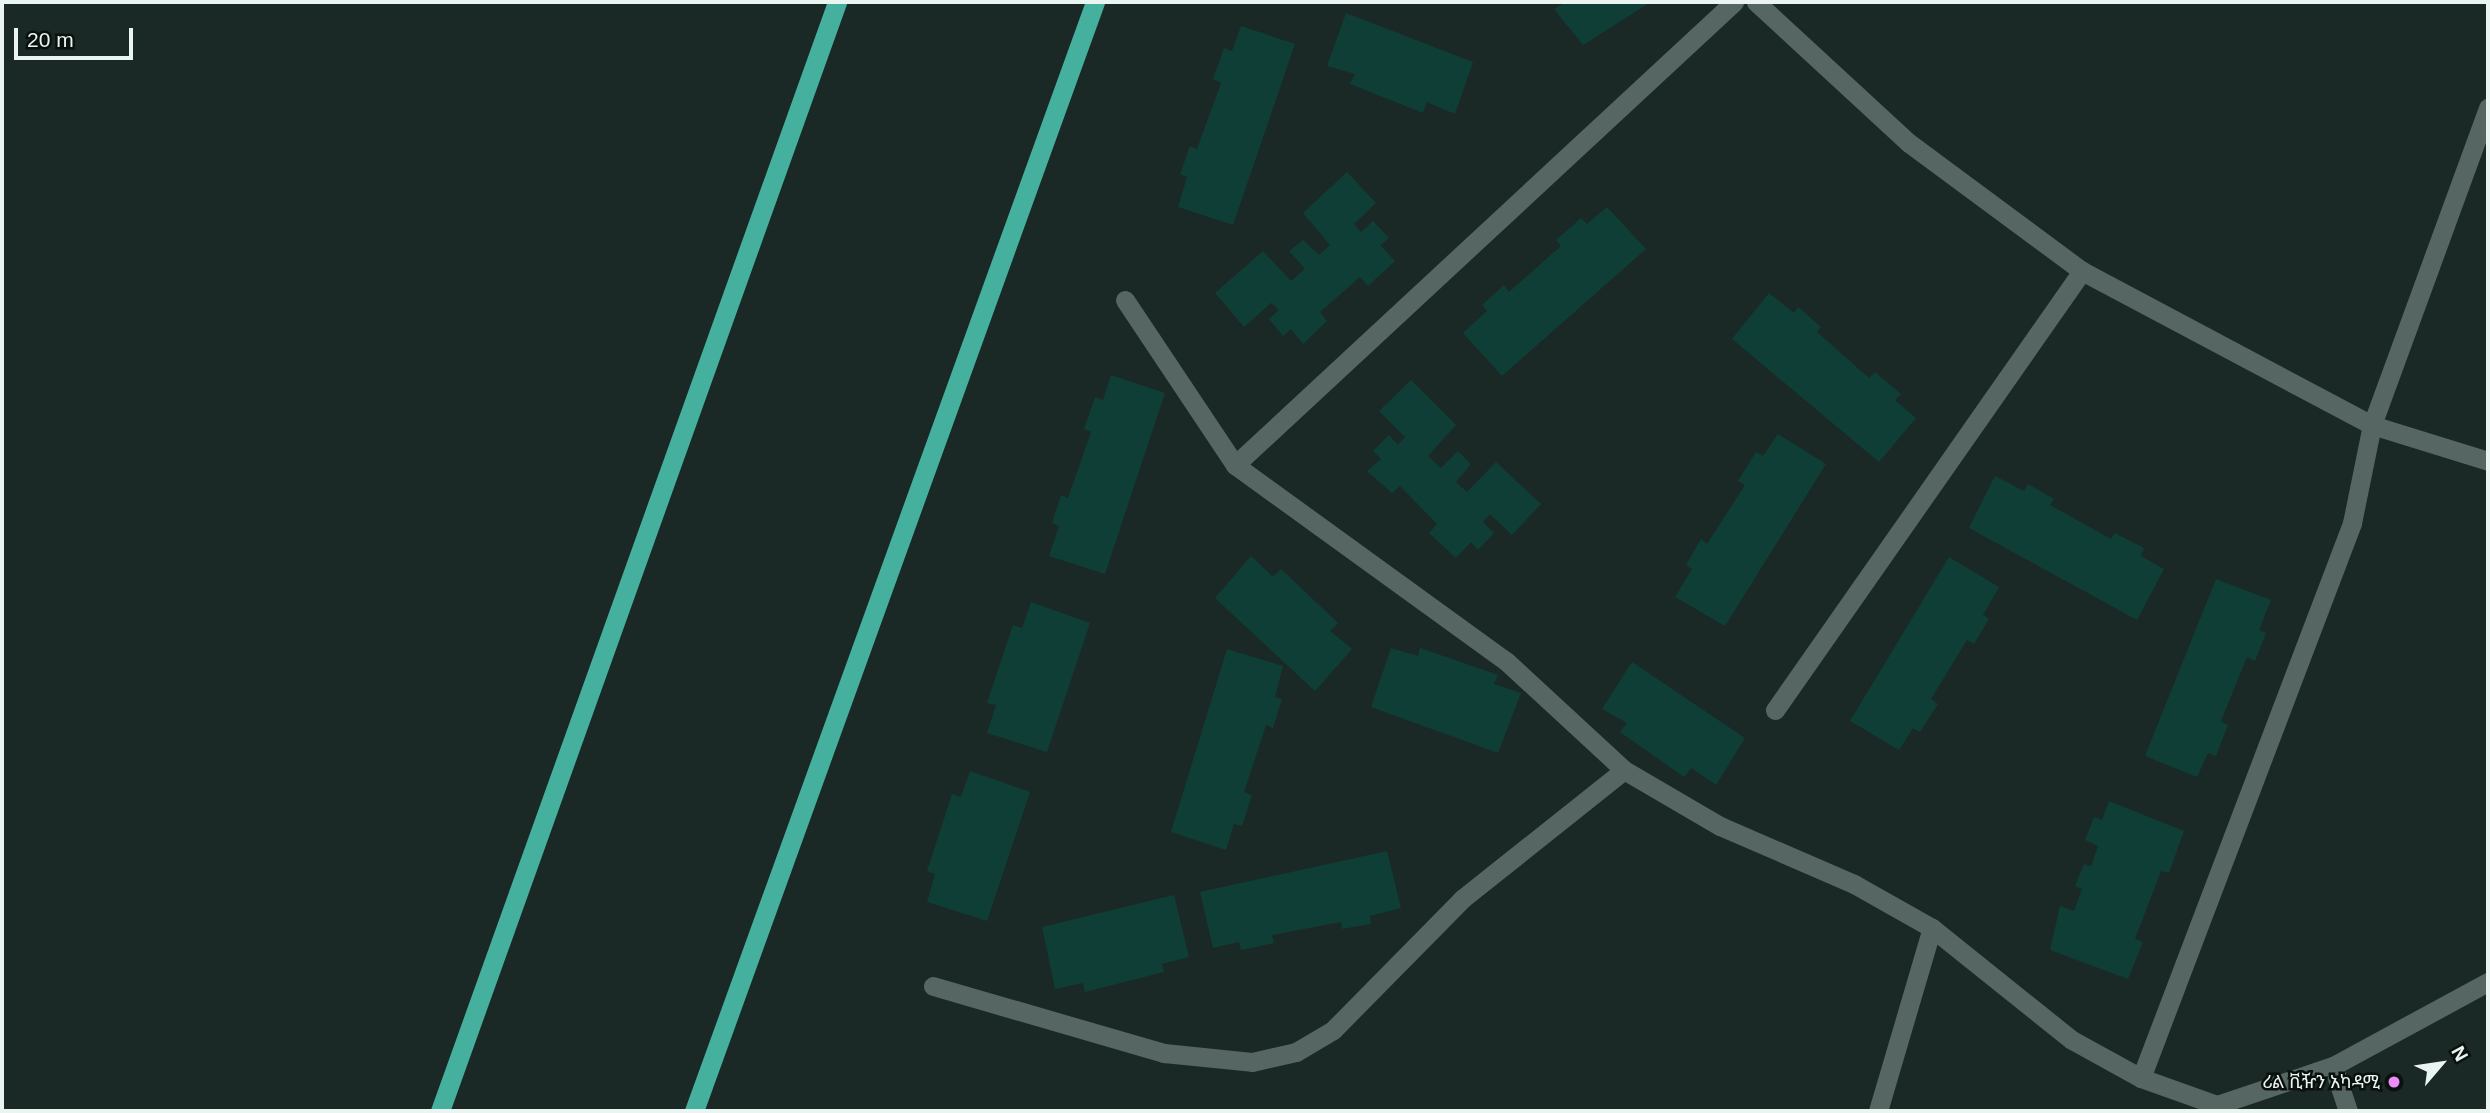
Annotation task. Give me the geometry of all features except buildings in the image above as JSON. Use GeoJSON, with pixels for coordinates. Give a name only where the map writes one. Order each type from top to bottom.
{"type":"FeatureCollection","features":[{"type":"Feature","properties":{"kind":"highway"},"geometry":{"type":"LineString","coordinates":[[440,1111],[836,2]]}},
{"type":"Feature","properties":{"kind":"highway"},"geometry":{"type":"LineString","coordinates":[[694,1111],[1095,2]]}},
{"type":"Feature","properties":{"kind":"street"},"geometry":{"type":"LineString","coordinates":[[1235,465],[1734,2]]}},
{"type":"Feature","properties":{"kind":"street"},"geometry":{"type":"LineString","coordinates":[[1756,2],[1909,143],[2082,271],[2372,425],[2488,461]]}},
{"type":"Feature","properties":{"kind":"street"},"geometry":{"type":"LineString","coordinates":[[2141,1078],[2352,523],[2372,425],[2488,108]]}},
{"type":"Feature","properties":{"kind":"street"},"geometry":{"type":"LineString","coordinates":[[1775,709],[2082,271]]}},
{"type":"Feature","properties":{"kind":"street"},"geometry":{"type":"LineString","coordinates":[[1125,300],[1235,465],[1506,661],[1624,770],[1720,826],[1854,884],[1932,928],[2072,1040],[2141,1078],[2213,1108],[2333,1066],[2488,982]]}},
{"type":"Feature","properties":{"kind":"street"},"geometry":{"type":"LineString","coordinates":[[933,986],[1164,1053],[1252,1062],[1296,1052],[1333,1030],[1462,899],[1624,770]]}},
{"type":"Feature","properties":{"kind":"street"},"geometry":{"type":"LineString","coordinates":[[1878,1111],[1932,928]]}},
{"type":"Feature","properties":{"kind":"street"},"geometry":{"type":"LineString","coordinates":[[2333,1066],[2348,1111]]}},
{"type":"Feature","properties":{"kind":"place","name":"ሪል ቪዥን አካዳሚ"},"geometry":{"type":"Point","coordinates":[2394,1082]}}]}
